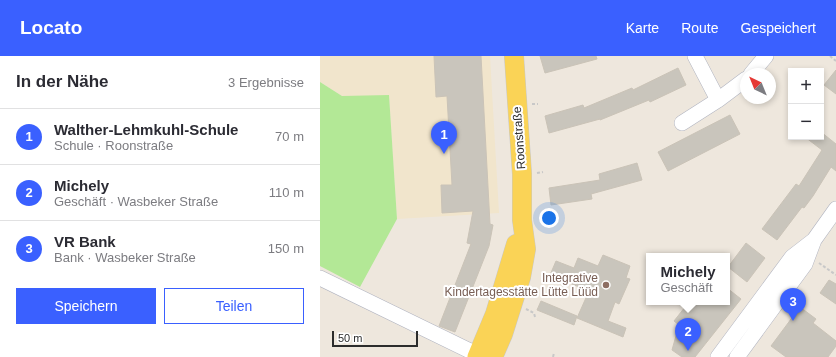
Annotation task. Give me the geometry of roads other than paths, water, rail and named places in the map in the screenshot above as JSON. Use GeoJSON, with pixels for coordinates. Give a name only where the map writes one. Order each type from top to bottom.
{"type":"FeatureCollection","features":[{"type":"Feature","properties":{"kind":"main road","name":"Roonstraße"},"geometry":{"type":"LineString","coordinates":[[483,356],[522,220],[522,174],[514,56]]}},
{"type":"Feature","properties":{"kind":"street"},"geometry":{"type":"LineString","coordinates":[[695,56],[718,100]]}},
{"type":"Feature","properties":{"kind":"street"},"geometry":{"type":"LineString","coordinates":[[756,68],[766,56]]}},
{"type":"Feature","properties":{"kind":"street"},"geometry":{"type":"LineString","coordinates":[[682,123],[718,100],[740,84]]}},
{"type":"Feature","properties":{"kind":"street"},"geometry":{"type":"LineString","coordinates":[[733,354],[805,264],[814,240],[836,209]]}},
{"type":"Feature","properties":{"kind":"street"},"geometry":{"type":"LineString","coordinates":[[733,354],[792,257],[814,240]]}},
{"type":"Feature","properties":{"kind":"street"},"geometry":{"type":"LineString","coordinates":[[320,278],[483,356]]}},
{"type":"Feature","properties":{"kind":"place","name":"Walther-Lehmkuhl-Schule"},"geometry":{"type":"Point","coordinates":[444,154]}},
{"type":"Feature","properties":{"kind":"place","name":"Integrative Kindertagesstätte Lütte Lüüd"},"geometry":{"type":"Point","coordinates":[606,285]}},
{"type":"Feature","properties":{"kind":"place","name":"VR Bank"},"geometry":{"type":"Point","coordinates":[793,321]}},
{"type":"Feature","properties":{"kind":"place","name":"Michely"},"geometry":{"type":"Point","coordinates":[688,351]}}]}
